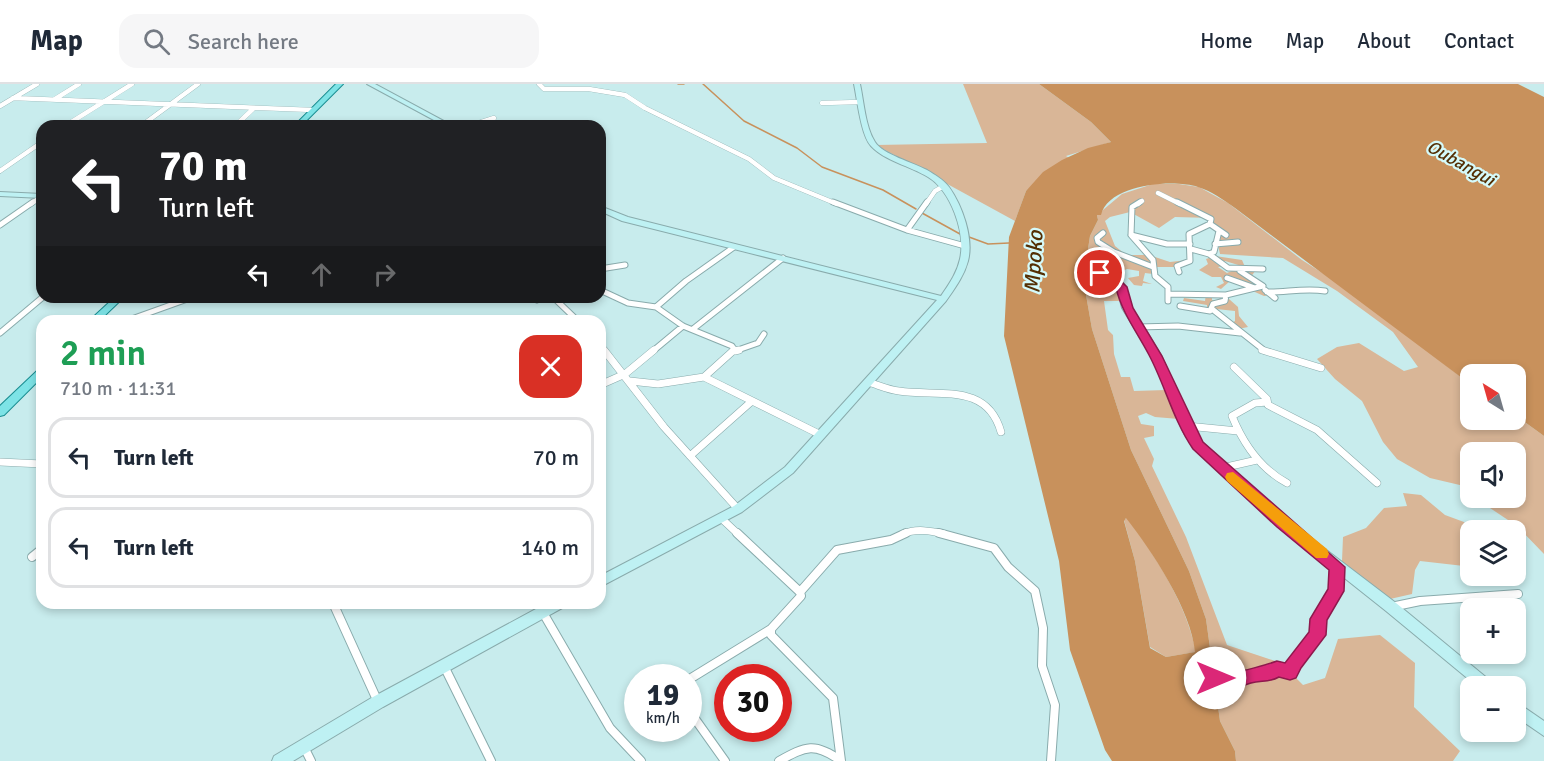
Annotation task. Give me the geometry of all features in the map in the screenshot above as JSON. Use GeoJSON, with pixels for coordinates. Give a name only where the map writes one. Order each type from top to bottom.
{"type":"FeatureCollection","features":[{"type":"Feature","properties":{"kind":"main road"},"geometry":{"type":"LineString","coordinates":[[303,120],[340,84]]}},
{"type":"Feature","properties":{"kind":"main road"},"geometry":{"type":"LineString","coordinates":[[100,315],[114,303]]}},
{"type":"Feature","properties":{"kind":"main road"},"geometry":{"type":"LineString","coordinates":[[0,412],[36,377]]}},
{"type":"Feature","properties":{"kind":"street"},"geometry":{"type":"LineString","coordinates":[[0,106],[37,84]]}},
{"type":"Feature","properties":{"kind":"street"},"geometry":{"type":"LineString","coordinates":[[55,99],[79,84]]}},
{"type":"Feature","properties":{"kind":"street"},"geometry":{"type":"LineString","coordinates":[[75,120],[132,84]]}},
{"type":"Feature","properties":{"kind":"street"},"geometry":{"type":"LineString","coordinates":[[149,120],[198,84]]}},
{"type":"Feature","properties":{"kind":"street"},"geometry":{"type":"LineString","coordinates":[[370,84],[439,120]]}},
{"type":"Feature","properties":{"kind":"street"},"geometry":{"type":"LineString","coordinates":[[539,84],[549,90],[589,89],[625,95],[645,108],[749,159],[774,178],[907,230],[965,246]]}},
{"type":"Feature","properties":{"kind":"street"},"geometry":{"type":"LineString","coordinates":[[606,579],[723,519],[789,470],[943,299],[960,271],[965,246],[960,220],[950,194],[944,186],[872,144],[857,84]]}},
{"type":"Feature","properties":{"kind":"street"},"geometry":{"type":"LineString","coordinates":[[14,98],[313,110]]}},
{"type":"Feature","properties":{"kind":"street"},"geometry":{"type":"LineString","coordinates":[[822,103],[860,102]]}},
{"type":"Feature","properties":{"kind":"street"},"geometry":{"type":"LineString","coordinates":[[241,120],[253,109]]}},
{"type":"Feature","properties":{"kind":"street"},"geometry":{"type":"LineString","coordinates":[[488,120],[494,118]]}},
{"type":"Feature","properties":{"kind":"street"},"geometry":{"type":"LineString","coordinates":[[0,171],[36,146]]}},
{"type":"Feature","properties":{"kind":"street"},"geometry":{"type":"LineString","coordinates":[[907,230],[935,191],[944,186]]}},
{"type":"Feature","properties":{"kind":"street"},"geometry":{"type":"LineString","coordinates":[[1158,193],[1210,219],[1210,224],[1226,235]]}},
{"type":"Feature","properties":{"kind":"street"},"geometry":{"type":"LineString","coordinates":[[0,194],[36,196]]}},
{"type":"Feature","properties":{"kind":"street"},"geometry":{"type":"LineString","coordinates":[[0,225],[36,200]]}},
{"type":"Feature","properties":{"kind":"street"},"geometry":{"type":"LineString","coordinates":[[1142,201],[1132,207],[1131,235],[1153,260],[1156,266],[1153,267],[1155,276],[1166,284],[1168,297],[1226,295],[1263,286],[1237,268]]}},
{"type":"Feature","properties":{"kind":"street"},"geometry":{"type":"LineString","coordinates":[[606,212],[625,219],[943,299]]}},
{"type":"Feature","properties":{"kind":"street"},"geometry":{"type":"LineString","coordinates":[[1179,272],[1177,266],[1190,261],[1189,234],[1210,224]]}},
{"type":"Feature","properties":{"kind":"street"},"geometry":{"type":"LineString","coordinates":[[1209,254],[1215,252],[1219,231]]}},
{"type":"Feature","properties":{"kind":"street"},"geometry":{"type":"LineString","coordinates":[[1102,233],[1097,238],[1104,246],[1153,267]]}},
{"type":"Feature","properties":{"kind":"street"},"geometry":{"type":"LineString","coordinates":[[1131,235],[1167,244],[1191,246],[1209,254],[1228,268],[1263,269]]}},
{"type":"Feature","properties":{"kind":"street"},"geometry":{"type":"LineString","coordinates":[[1215,244],[1238,242]]}},
{"type":"Feature","properties":{"kind":"street"},"geometry":{"type":"LineString","coordinates":[[656,307],[686,281],[734,247]]}},
{"type":"Feature","properties":{"kind":"street"},"geometry":{"type":"LineString","coordinates":[[693,329],[728,304],[783,258]]}},
{"type":"Feature","properties":{"kind":"street"},"geometry":{"type":"LineString","coordinates":[[606,269],[625,265]]}},
{"type":"Feature","properties":{"kind":"street"},"geometry":{"type":"LineString","coordinates":[[1094,270],[1118,282],[1127,308],[1156,356],[1198,446],[1337,567],[1391,607],[1475,676]]}},
{"type":"Feature","properties":{"kind":"street"},"geometry":{"type":"LineString","coordinates":[[1227,278],[1258,288],[1275,298]]}},
{"type":"Feature","properties":{"kind":"street"},"geometry":{"type":"LineString","coordinates":[[1267,292],[1292,292],[1301,288],[1325,291]]}},
{"type":"Feature","properties":{"kind":"street"},"geometry":{"type":"LineString","coordinates":[[606,293],[628,303],[656,307],[682,326],[732,346],[735,351]]}},
{"type":"Feature","properties":{"kind":"street"},"geometry":{"type":"LineString","coordinates":[[1212,309],[1213,304],[1225,300],[1226,295]]}},
{"type":"Feature","properties":{"kind":"street"},"geometry":{"type":"LineString","coordinates":[[0,333],[36,303]]}},
{"type":"Feature","properties":{"kind":"street"},"geometry":{"type":"LineString","coordinates":[[143,315],[176,303]]}},
{"type":"Feature","properties":{"kind":"street"},"geometry":{"type":"LineString","coordinates":[[559,303],[572,315]]}},
{"type":"Feature","properties":{"kind":"street"},"geometry":{"type":"LineString","coordinates":[[1180,306],[1212,309],[1220,313],[1240,333],[1275,357],[1321,368]]}},
{"type":"Feature","properties":{"kind":"street"},"geometry":{"type":"LineString","coordinates":[[606,382],[626,374],[682,326]]}},
{"type":"Feature","properties":{"kind":"street"},"geometry":{"type":"LineString","coordinates":[[1138,327],[1178,326],[1240,333]]}},
{"type":"Feature","properties":{"kind":"street"},"geometry":{"type":"LineString","coordinates":[[630,381],[645,385],[668,384],[704,377],[735,351],[758,343],[764,334]]}},
{"type":"Feature","properties":{"kind":"street"},"geometry":{"type":"LineString","coordinates":[[606,352],[626,374],[664,427],[738,509]]}},
{"type":"Feature","properties":{"kind":"street"},"geometry":{"type":"LineString","coordinates":[[1234,367],[1273,409],[1317,430],[1377,483]]}},
{"type":"Feature","properties":{"kind":"street"},"geometry":{"type":"LineString","coordinates":[[704,377],[820,435]]}},
{"type":"Feature","properties":{"kind":"street"},"geometry":{"type":"LineString","coordinates":[[868,382],[898,391],[958,394],[980,400],[997,418],[1001,432]]}},
{"type":"Feature","properties":{"kind":"street"},"geometry":{"type":"LineString","coordinates":[[690,456],[752,401]]}},
{"type":"Feature","properties":{"kind":"street"},"geometry":{"type":"LineString","coordinates":[[1268,402],[1255,403],[1234,414],[1238,431],[1257,460],[1275,479],[1287,483]]}},
{"type":"Feature","properties":{"kind":"street"},"geometry":{"type":"LineString","coordinates":[[1187,426],[1238,431]]}},
{"type":"Feature","properties":{"kind":"street"},"geometry":{"type":"LineString","coordinates":[[1222,468],[1257,460]]}},
{"type":"Feature","properties":{"kind":"street"},"geometry":{"type":"LineString","coordinates":[[0,462],[36,464]]}},
{"type":"Feature","properties":{"kind":"street"},"geometry":{"type":"LineString","coordinates":[[723,519],[800,592]]}},
{"type":"Feature","properties":{"kind":"street"},"geometry":{"type":"LineString","coordinates":[[702,671],[771,629],[801,596],[800,592],[837,550],[891,540],[910,531],[932,531],[994,548],[1008,567],[1035,591],[1043,628],[1042,666],[1055,705],[1051,736],[1052,761]]}},
{"type":"Feature","properties":{"kind":"street"},"geometry":{"type":"LineString","coordinates":[[32,557],[36,554]]}},
{"type":"Feature","properties":{"kind":"street"},"geometry":{"type":"LineString","coordinates":[[1215,678],[1238,681],[1250,675],[1268,675],[1277,669],[1290,672],[1294,663],[1317,635],[1318,619],[1336,591],[1337,567]]}},
{"type":"Feature","properties":{"kind":"street"},"geometry":{"type":"LineString","coordinates":[[1391,607],[1420,600],[1518,594]]}},
{"type":"Feature","properties":{"kind":"street"},"geometry":{"type":"LineString","coordinates":[[336,609],[378,702]]}},
{"type":"Feature","properties":{"kind":"street"},"geometry":{"type":"LineString","coordinates":[[279,761],[378,702],[546,609]]}},
{"type":"Feature","properties":{"kind":"street"},"geometry":{"type":"LineString","coordinates":[[542,611],[610,728],[641,761]]}},
{"type":"Feature","properties":{"kind":"street"},"geometry":{"type":"LineString","coordinates":[[771,629],[774,641],[833,698],[841,761]]}},
{"type":"Feature","properties":{"kind":"street"},"geometry":{"type":"LineString","coordinates":[[444,666],[491,761]]}},
{"type":"Feature","properties":{"kind":"street"},"geometry":{"type":"LineString","coordinates":[[1526,716],[1544,729]]}},
{"type":"Feature","properties":{"kind":"street"},"geometry":{"type":"LineString","coordinates":[[702,729],[725,761]]}},
{"type":"Feature","properties":{"kind":"street"},"geometry":{"type":"LineString","coordinates":[[779,761],[802,748],[814,746],[823,747],[841,761]]}},
{"type":"Feature","properties":{"kind":"street"},"geometry":{"type":"LineString","coordinates":[[304,747],[311,761]]}},
{"type":"Feature","properties":{"kind":"shaded area"},"geometry":{"type":"Polygon","coordinates":[[[963,84],[1039,84],[1091,122],[1111,142],[1066,156],[1069,158],[1026,191],[1015,221],[876,145],[987,143],[963,84]]]}},
{"type":"Feature","properties":{"kind":"shaded area"},"geometry":{"type":"Polygon","coordinates":[[[1153,184],[1179,184],[1199,187],[1228,203],[1302,260],[1349,290],[1460,376],[1460,430],[1526,430],[1526,423],[1544,436],[1544,554],[1526,535],[1526,520],[1508,520],[1490,508],[1526,508],[1526,442],[1460,442],[1460,485],[1430,478],[1397,459],[1383,442],[1362,401],[1335,379],[1317,359],[1337,347],[1359,343],[1404,371],[1418,367],[1393,332],[1337,291],[1283,258],[1220,254],[1212,218],[1175,217],[1159,228],[1130,212],[1110,217],[1105,221],[1115,246],[1126,255],[1149,255],[1170,262],[1188,260],[1176,267],[1156,267],[1153,274],[1145,273],[1143,281],[1152,284],[1134,285],[1128,278],[1139,276],[1139,271],[1127,269],[1109,277],[1118,287],[1122,301],[1104,301],[1108,330],[1113,335],[1114,354],[1121,377],[1130,377],[1134,391],[1166,390],[1179,419],[1155,417],[1146,413],[1138,416],[1141,424],[1154,426],[1154,436],[1144,438],[1154,459],[1152,466],[1186,537],[1227,645],[1281,663],[1303,685],[1325,678],[1338,639],[1380,635],[1415,663],[1414,707],[1460,751],[1453,761],[1236,761],[1235,751],[1220,721],[1206,619],[1189,571],[1131,450],[1092,329],[1086,295],[1086,262],[1090,236],[1098,220],[1097,215],[1122,194],[1153,184]]]}},
{"type":"Feature","properties":{"kind":"shaded area"},"geometry":{"type":"Polygon","coordinates":[[[1215,256],[1242,260],[1245,267],[1225,261],[1222,263],[1225,266],[1218,267],[1227,273],[1236,269],[1256,270],[1250,278],[1270,295],[1264,296],[1230,281],[1221,289],[1216,287],[1224,283],[1221,277],[1212,277],[1199,270],[1208,264],[1206,259],[1215,256]]]}},
{"type":"Feature","properties":{"kind":"shaded area"},"geometry":{"type":"Polygon","coordinates":[[[1206,294],[1212,295],[1212,300],[1224,302],[1229,299],[1238,307],[1239,316],[1248,327],[1238,329],[1232,323],[1235,321],[1235,311],[1207,308],[1207,305],[1183,301],[1184,298],[1205,301],[1206,294]]]}},
{"type":"Feature","properties":{"kind":"shaded area"},"geometry":{"type":"Polygon","coordinates":[[[1403,493],[1421,495],[1445,515],[1460,521],[1460,566],[1420,561],[1415,570],[1412,594],[1390,599],[1360,578],[1342,561],[1343,537],[1366,528],[1384,508],[1407,506],[1403,493]]]}},
{"type":"Feature","properties":{"kind":"shaded area"},"geometry":{"type":"Polygon","coordinates":[[[1127,517],[1169,581],[1185,616],[1196,652],[1166,657],[1150,647],[1135,561],[1124,520],[1127,517]]]}},
{"type":"Feature","properties":{"kind":"water"},"geometry":{"type":"Polygon","coordinates":[[[1039,84],[1518,84],[1544,97],[1544,436],[1526,423],[1526,364],[1460,364],[1460,377],[1235,208],[1208,191],[1187,185],[1143,186],[1116,196],[1106,205],[1101,215],[1097,215],[1098,220],[1090,236],[1086,262],[1086,295],[1092,329],[1131,450],[1189,571],[1206,619],[1220,721],[1235,751],[1236,761],[1112,761],[1105,750],[1070,650],[1059,561],[1004,336],[1009,237],[1026,191],[1043,172],[1062,160],[1088,148],[1111,142],[1091,122],[1039,84]],[[1126,518],[1124,521],[1135,561],[1150,648],[1166,657],[1195,652],[1186,618],[1158,564],[1126,518]]]}},
{"type":"Feature","properties":{"kind":"waterway"},"geometry":{"type":"LineString","coordinates":[[678,84],[684,84]]}},
{"type":"Feature","properties":{"kind":"waterway"},"geometry":{"type":"LineString","coordinates":[[703,84],[744,121],[797,148],[822,167],[883,190],[916,209]]}},
{"type":"Feature","properties":{"kind":"waterway"},"geometry":{"type":"LineString","coordinates":[[922,213],[960,234]]}},
{"type":"Feature","properties":{"kind":"waterway"},"geometry":{"type":"LineString","coordinates":[[969,237],[988,244],[1009,243]]}},
{"type":"Feature","properties":{"kind":"slow traffic"},"geometry":{"type":"LineString","coordinates":[[1233,477],[1321,554]]}},
{"type":"Feature","properties":{"kind":"route"},"geometry":{"type":"LineString","coordinates":[[1100,273],[1118,282],[1121,287],[1127,308],[1156,356],[1171,393],[1198,446],[1283,523],[1337,567],[1336,591],[1329,598],[1318,619],[1317,635],[1312,644],[1294,663],[1290,672],[1277,669],[1268,675],[1250,675],[1238,681],[1215,678]]}},
{"type":"Feature","properties":{"kind":"water label","name":"Oubangui"},"geometry":{"type":"Point","coordinates":[1461,163]}},
{"type":"Feature","properties":{"kind":"water label","name":"Mpoko"},"geometry":{"type":"Point","coordinates":[1033,262]}}]}
